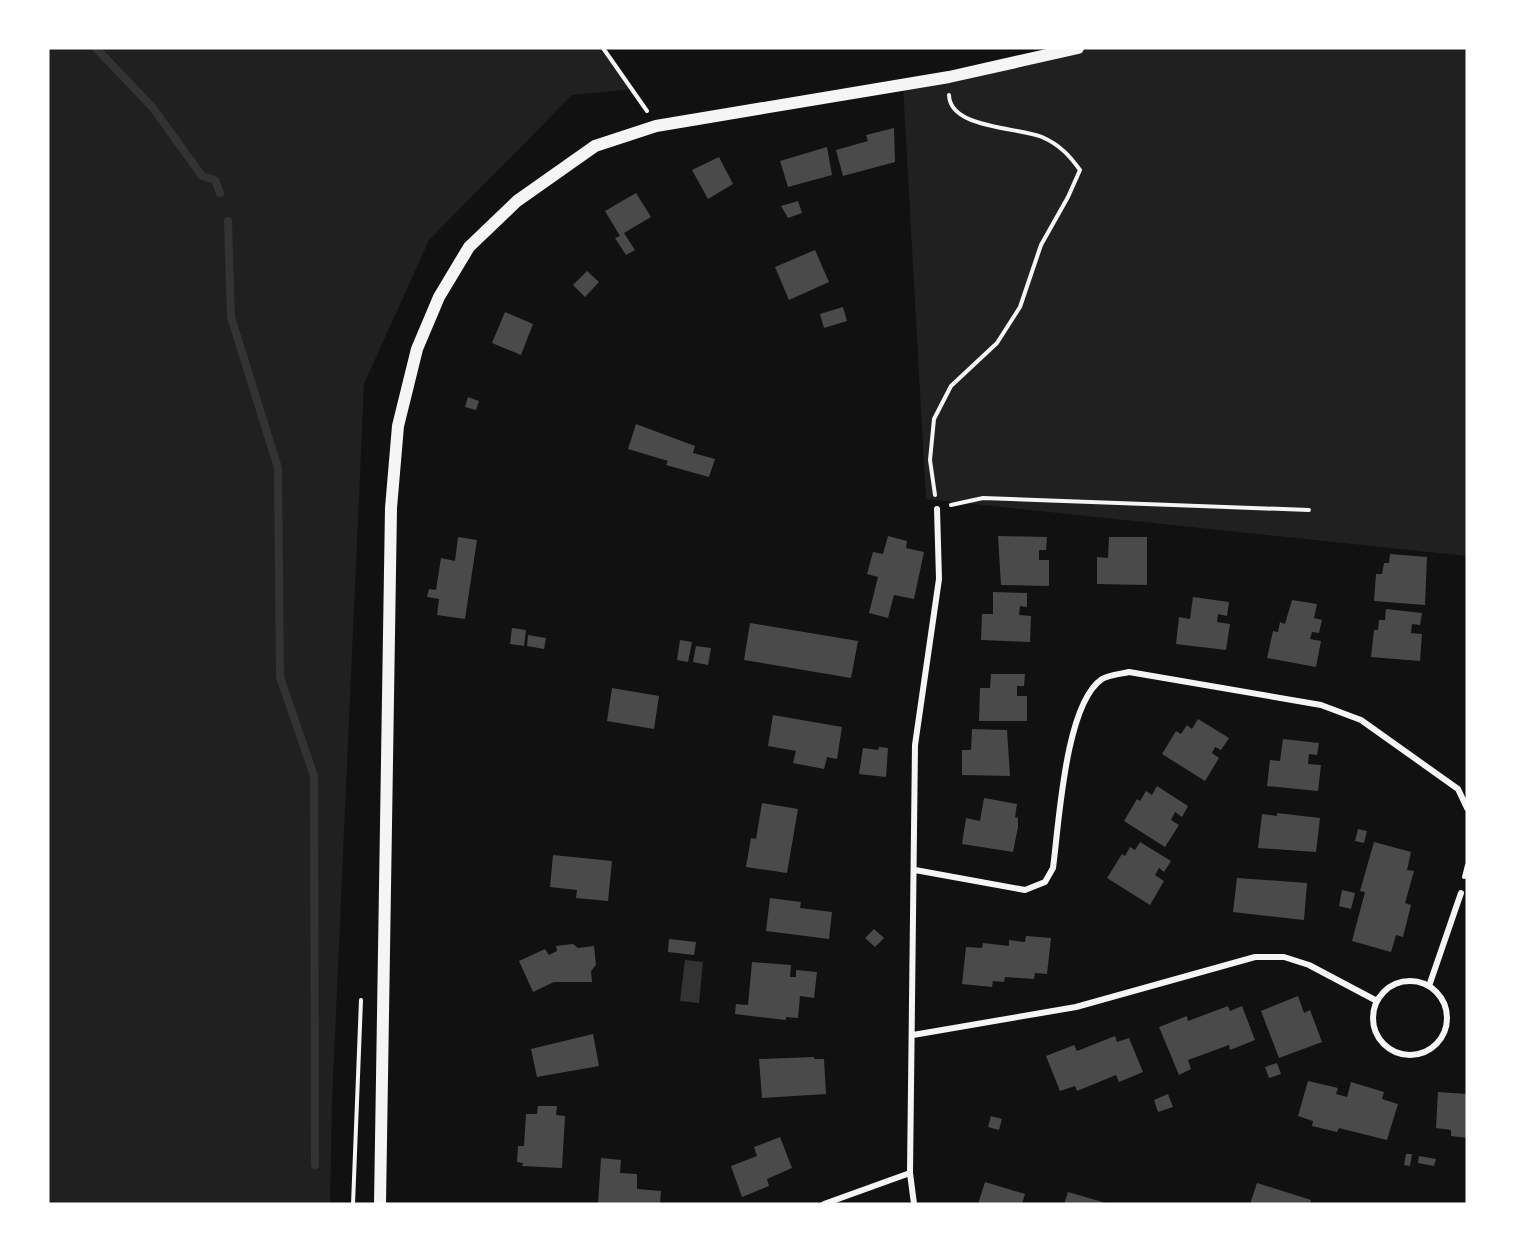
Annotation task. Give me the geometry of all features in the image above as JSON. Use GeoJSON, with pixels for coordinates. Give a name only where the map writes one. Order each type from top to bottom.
{"type":"FeatureCollection","features":[{"type":"Feature","properties":{"kind":"main road"},"geometry":{"type":"LineString","coordinates":[[380,1204],[391,508],[398,426],[417,349],[439,297],[469,247],[517,201],[594,146],[656,126],[949,77],[1078,48]]}},
{"type":"Feature","properties":{"kind":"street"},"geometry":{"type":"LineString","coordinates":[[914,1204],[910,1173],[915,745],[939,579],[937,508]]}},
{"type":"Feature","properties":{"kind":"street"},"geometry":{"type":"LineString","coordinates":[[915,870],[1025,890],[1045,882],[1053,868],[1072,730],[1085,699],[1102,679],[1129,672],[1321,705],[1361,720],[1458,789],[1467,808]]}},
{"type":"Feature","properties":{"kind":"street"},"geometry":{"type":"LineString","coordinates":[[1429,986],[1461,893]]}},
{"type":"Feature","properties":{"kind":"street"},"geometry":{"type":"LineString","coordinates":[[913,1035],[1077,1007],[1255,957],[1284,957],[1309,965],[1377,1001]]}},
{"type":"Feature","properties":{"kind":"street"},"geometry":{"type":"LineString","coordinates":[[1417,981],[1429,986],[1444,1003],[1446,1027],[1441,1038],[1432,1048],[1421,1054],[1396,1053],[1386,1046],[1373,1025],[1373,1012],[1377,1001],[1384,991],[1400,983],[1417,981]]}},
{"type":"Feature","properties":{"kind":"street"},"geometry":{"type":"LineString","coordinates":[[824,1204],[910,1173]]}},
{"type":"Feature","properties":{"kind":"path"},"geometry":{"type":"LineString","coordinates":[[603,48],[656,126]]}},
{"type":"Feature","properties":{"kind":"path"},"geometry":{"type":"LineString","coordinates":[[949,77],[950,101],[964,119],[1041,136],[1066,150],[1080,170],[1068,197],[1041,245],[1020,307],[998,343],[951,386],[934,419],[930,460],[937,508],[983,498],[1309,510]]}},
{"type":"Feature","properties":{"kind":"shaded area"},"geometry":{"type":"Polygon","coordinates":[[[48,48],[603,48],[633,89],[572,95],[429,240],[364,384],[332,1101],[330,1204],[48,1204],[48,48]]]}},
{"type":"Feature","properties":{"kind":"shaded area"},"geometry":{"type":"Polygon","coordinates":[[[1078,48],[1467,48],[1467,556],[926,499],[903,85],[1078,48]]]}},
{"type":"Feature","properties":{"kind":"shaded area"},"geometry":{"type":"Polygon","coordinates":[[[685,960],[703,962],[699,1003],[680,1001],[685,960]]]}},
{"type":"Feature","properties":{"kind":"building"},"geometry":{"type":"Polygon","coordinates":[[[894,128],[895,162],[843,176],[836,150],[868,141],[866,135],[894,128]]]}},
{"type":"Feature","properties":{"kind":"building"},"geometry":{"type":"Polygon","coordinates":[[[827,147],[832,175],[788,187],[780,161],[827,147]]]}},
{"type":"Feature","properties":{"kind":"building"},"geometry":{"type":"Polygon","coordinates":[[[719,157],[733,184],[708,199],[692,170],[719,157]]]}},
{"type":"Feature","properties":{"kind":"building"},"geometry":{"type":"Polygon","coordinates":[[[636,193],[651,217],[624,233],[635,250],[626,255],[615,238],[620,236],[605,211],[636,193]]]}},
{"type":"Feature","properties":{"kind":"building"},"geometry":{"type":"Polygon","coordinates":[[[798,201],[802,213],[788,218],[781,206],[798,201]]]}},
{"type":"Feature","properties":{"kind":"building"},"geometry":{"type":"Polygon","coordinates":[[[815,250],[829,282],[789,300],[775,267],[815,250]]]}},
{"type":"Feature","properties":{"kind":"building"},"geometry":{"type":"Polygon","coordinates":[[[587,271],[599,282],[585,297],[573,285],[587,271]]]}},
{"type":"Feature","properties":{"kind":"building"},"geometry":{"type":"Polygon","coordinates":[[[843,307],[847,321],[824,328],[820,314],[843,307]]]}},
{"type":"Feature","properties":{"kind":"building"},"geometry":{"type":"Polygon","coordinates":[[[505,312],[533,324],[521,355],[492,343],[505,312]]]}},
{"type":"Feature","properties":{"kind":"building"},"geometry":{"type":"Polygon","coordinates":[[[468,397],[479,401],[476,410],[465,407],[468,397]]]}},
{"type":"Feature","properties":{"kind":"building"},"geometry":{"type":"Polygon","coordinates":[[[636,424],[695,446],[693,453],[715,459],[709,477],[666,465],[668,461],[628,449],[636,424]]]}},
{"type":"Feature","properties":{"kind":"building"},"geometry":{"type":"Polygon","coordinates":[[[888,536],[907,541],[906,548],[924,552],[914,599],[894,595],[888,618],[869,613],[878,577],[867,574],[873,552],[883,554],[888,536]]]}},
{"type":"Feature","properties":{"kind":"building"},"geometry":{"type":"Polygon","coordinates":[[[998,536],[1047,537],[1046,550],[1039,550],[1039,560],[1049,560],[1049,586],[1001,585],[998,536]]]}},
{"type":"Feature","properties":{"kind":"building"},"geometry":{"type":"Polygon","coordinates":[[[458,537],[477,540],[465,619],[437,615],[439,599],[427,597],[429,589],[436,590],[441,558],[455,561],[458,537]]]}},
{"type":"Feature","properties":{"kind":"building"},"geometry":{"type":"Polygon","coordinates":[[[1109,537],[1147,537],[1147,585],[1097,584],[1097,557],[1108,558],[1109,537]]]}},
{"type":"Feature","properties":{"kind":"building"},"geometry":{"type":"Polygon","coordinates":[[[1390,554],[1427,557],[1425,605],[1374,601],[1376,574],[1382,574],[1384,563],[1389,563],[1390,554]]]}},
{"type":"Feature","properties":{"kind":"building"},"geometry":{"type":"Polygon","coordinates":[[[993,592],[1027,593],[1027,607],[1020,606],[1019,615],[1031,616],[1030,642],[981,640],[982,614],[993,614],[993,592]]]}},
{"type":"Feature","properties":{"kind":"building"},"geometry":{"type":"Polygon","coordinates":[[[1193,597],[1229,602],[1227,616],[1218,614],[1217,622],[1230,624],[1226,650],[1176,644],[1179,617],[1190,619],[1193,597]]]}},
{"type":"Feature","properties":{"kind":"building"},"geometry":{"type":"Polygon","coordinates":[[[1292,600],[1317,604],[1314,618],[1322,620],[1319,633],[1312,632],[1310,639],[1321,641],[1316,667],[1267,658],[1273,631],[1278,632],[1280,622],[1285,624],[1292,600]]]}},
{"type":"Feature","properties":{"kind":"building"},"geometry":{"type":"Polygon","coordinates":[[[1386,609],[1422,613],[1420,625],[1412,624],[1411,633],[1422,634],[1420,661],[1371,657],[1374,630],[1378,630],[1379,620],[1385,620],[1386,609]]]}},
{"type":"Feature","properties":{"kind":"building"},"geometry":{"type":"Polygon","coordinates":[[[750,623],[858,641],[851,678],[744,660],[750,623]]]}},
{"type":"Feature","properties":{"kind":"building"},"geometry":{"type":"Polygon","coordinates":[[[512,628],[526,630],[524,646],[510,644],[512,628]]]}},
{"type":"Feature","properties":{"kind":"building"},"geometry":{"type":"Polygon","coordinates":[[[528,635],[546,638],[544,649],[527,646],[528,635]]]}},
{"type":"Feature","properties":{"kind":"building"},"geometry":{"type":"Polygon","coordinates":[[[680,640],[692,642],[688,662],[677,660],[680,640]]]}},
{"type":"Feature","properties":{"kind":"building"},"geometry":{"type":"Polygon","coordinates":[[[696,646],[711,648],[708,665],[693,662],[696,646]]]}},
{"type":"Feature","properties":{"kind":"building"},"geometry":{"type":"Polygon","coordinates":[[[991,674],[1025,674],[1024,686],[1017,686],[1017,696],[1027,696],[1027,721],[979,721],[980,688],[990,688],[991,674]]]}},
{"type":"Feature","properties":{"kind":"building"},"geometry":{"type":"Polygon","coordinates":[[[612,688],[659,696],[654,729],[607,721],[612,688]]]}},
{"type":"Feature","properties":{"kind":"building"},"geometry":{"type":"Polygon","coordinates":[[[773,715],[842,727],[837,759],[827,757],[824,769],[793,763],[796,751],[768,746],[773,715]]]}},
{"type":"Feature","properties":{"kind":"building"},"geometry":{"type":"Polygon","coordinates":[[[1198,719],[1229,738],[1221,750],[1215,747],[1212,753],[1219,758],[1205,781],[1162,754],[1176,731],[1181,734],[1187,725],[1192,729],[1198,719]]]}},
{"type":"Feature","properties":{"kind":"building"},"geometry":{"type":"Polygon","coordinates":[[[972,729],[1007,730],[1010,776],[962,775],[962,750],[971,750],[972,729]]]}},
{"type":"Feature","properties":{"kind":"building"},"geometry":{"type":"Polygon","coordinates":[[[1283,739],[1319,743],[1317,755],[1309,754],[1308,764],[1321,765],[1318,791],[1267,786],[1270,760],[1280,761],[1283,739]]]}},
{"type":"Feature","properties":{"kind":"building"},"geometry":{"type":"Polygon","coordinates":[[[879,747],[888,748],[886,777],[859,774],[863,748],[878,750],[879,747]]]}},
{"type":"Feature","properties":{"kind":"building"},"geometry":{"type":"Polygon","coordinates":[[[1157,786],[1188,806],[1182,817],[1175,812],[1171,820],[1179,825],[1165,847],[1124,821],[1137,799],[1140,801],[1146,791],[1152,795],[1157,786]]]}},
{"type":"Feature","properties":{"kind":"building"},"geometry":{"type":"Polygon","coordinates":[[[984,798],[1017,804],[1015,817],[1018,818],[1018,827],[1013,852],[962,844],[966,818],[980,821],[984,798]]]}},
{"type":"Feature","properties":{"kind":"building"},"geometry":{"type":"Polygon","coordinates":[[[762,803],[798,809],[787,873],[746,867],[751,838],[756,839],[762,803]]]}},
{"type":"Feature","properties":{"kind":"building"},"geometry":{"type":"Polygon","coordinates":[[[1277,813],[1320,818],[1316,852],[1258,848],[1262,814],[1277,816],[1277,813]]]}},
{"type":"Feature","properties":{"kind":"building"},"geometry":{"type":"Polygon","coordinates":[[[1358,829],[1367,831],[1364,843],[1355,841],[1358,829]]]}},
{"type":"Feature","properties":{"kind":"building"},"geometry":{"type":"Polygon","coordinates":[[[1140,842],[1171,861],[1164,872],[1159,868],[1155,875],[1164,881],[1150,905],[1107,878],[1122,854],[1125,856],[1130,847],[1135,850],[1140,842]]]}},
{"type":"Feature","properties":{"kind":"building"},"geometry":{"type":"Polygon","coordinates":[[[1374,842],[1411,852],[1407,870],[1414,871],[1405,903],[1411,905],[1403,937],[1396,935],[1391,952],[1352,941],[1365,892],[1360,891],[1374,842]]]}},
{"type":"Feature","properties":{"kind":"building"},"geometry":{"type":"Polygon","coordinates":[[[553,855],[612,861],[608,901],[576,898],[577,890],[550,887],[553,855]]]}},
{"type":"Feature","properties":{"kind":"building"},"geometry":{"type":"Polygon","coordinates":[[[1237,878],[1307,883],[1304,920],[1233,912],[1237,878]]]}},
{"type":"Feature","properties":{"kind":"building"},"geometry":{"type":"Polygon","coordinates":[[[1342,890],[1355,893],[1351,909],[1339,906],[1342,890]]]}},
{"type":"Feature","properties":{"kind":"building"},"geometry":{"type":"Polygon","coordinates":[[[770,898],[801,902],[800,908],[832,912],[829,939],[766,931],[770,898]]]}},
{"type":"Feature","properties":{"kind":"building"},"geometry":{"type":"Polygon","coordinates":[[[874,929],[884,938],[875,947],[865,938],[874,929]]]}},
{"type":"Feature","properties":{"kind":"building"},"geometry":{"type":"Polygon","coordinates":[[[1026,936],[1051,938],[1047,974],[1035,973],[1034,979],[1005,977],[1004,982],[993,981],[992,987],[962,984],[966,947],[982,948],[983,943],[1009,946],[1009,940],[1025,942],[1026,936]]]}},
{"type":"Feature","properties":{"kind":"building"},"geometry":{"type":"Polygon","coordinates":[[[669,939],[696,942],[694,955],[668,952],[669,939]]]}},
{"type":"Feature","properties":{"kind":"building"},"geometry":{"type":"Polygon","coordinates":[[[573,944],[578,948],[594,946],[596,965],[591,971],[592,982],[554,982],[533,992],[519,961],[545,949],[549,955],[557,951],[556,946],[573,944]]]}},
{"type":"Feature","properties":{"kind":"building"},"geometry":{"type":"Polygon","coordinates":[[[752,962],[791,965],[790,977],[796,977],[796,970],[817,972],[814,998],[800,996],[798,1018],[786,1017],[786,1020],[735,1014],[736,1004],[748,1005],[752,962]]]}},
{"type":"Feature","properties":{"kind":"building"},"geometry":{"type":"Polygon","coordinates":[[[1298,996],[1304,1013],[1310,1010],[1322,1042],[1279,1058],[1261,1011],[1298,996]]]}},
{"type":"Feature","properties":{"kind":"building"},"geometry":{"type":"Polygon","coordinates":[[[1228,1006],[1230,1011],[1242,1006],[1255,1040],[1230,1050],[1229,1045],[1188,1060],[1191,1069],[1179,1075],[1159,1027],[1187,1016],[1188,1021],[1228,1006]]]}},
{"type":"Feature","properties":{"kind":"building"},"geometry":{"type":"Polygon","coordinates":[[[593,1034],[599,1066],[537,1077],[531,1049],[593,1034]]]}},
{"type":"Feature","properties":{"kind":"building"},"geometry":{"type":"Polygon","coordinates":[[[1115,1036],[1117,1042],[1129,1038],[1143,1072],[1119,1082],[1116,1075],[1077,1091],[1075,1086],[1060,1091],[1046,1056],[1074,1045],[1077,1051],[1115,1036]]]}},
{"type":"Feature","properties":{"kind":"building"},"geometry":{"type":"Polygon","coordinates":[[[814,1057],[814,1059],[824,1059],[826,1094],[762,1098],[759,1059],[814,1057]]]}},
{"type":"Feature","properties":{"kind":"building"},"geometry":{"type":"Polygon","coordinates":[[[1277,1063],[1281,1074],[1269,1078],[1265,1067],[1277,1063]]]}},
{"type":"Feature","properties":{"kind":"building"},"geometry":{"type":"Polygon","coordinates":[[[1308,1081],[1338,1088],[1336,1094],[1347,1097],[1351,1082],[1384,1092],[1382,1099],[1398,1104],[1387,1140],[1339,1128],[1337,1132],[1312,1126],[1313,1121],[1298,1116],[1308,1081]]]}},
{"type":"Feature","properties":{"kind":"building"},"geometry":{"type":"Polygon","coordinates":[[[1438,1092],[1467,1094],[1467,1138],[1451,1136],[1451,1130],[1436,1128],[1438,1092]]]}},
{"type":"Feature","properties":{"kind":"building"},"geometry":{"type":"Polygon","coordinates":[[[1168,1094],[1173,1107],[1158,1112],[1154,1100],[1168,1094]]]}},
{"type":"Feature","properties":{"kind":"building"},"geometry":{"type":"Polygon","coordinates":[[[538,1106],[557,1106],[556,1115],[565,1116],[562,1168],[522,1166],[523,1163],[517,1162],[518,1146],[524,1146],[526,1114],[537,1114],[538,1106]]]}},
{"type":"Feature","properties":{"kind":"building"},"geometry":{"type":"Polygon","coordinates":[[[991,1116],[1002,1119],[999,1130],[988,1127],[991,1116]]]}},
{"type":"Feature","properties":{"kind":"building"},"geometry":{"type":"Polygon","coordinates":[[[780,1137],[792,1168],[767,1179],[769,1186],[742,1197],[731,1166],[757,1156],[754,1147],[780,1137]]]}},
{"type":"Feature","properties":{"kind":"building"},"geometry":{"type":"Polygon","coordinates":[[[1406,1154],[1412,1154],[1410,1166],[1404,1165],[1406,1154]]]}},
{"type":"Feature","properties":{"kind":"building"},"geometry":{"type":"Polygon","coordinates":[[[1419,1156],[1436,1159],[1434,1166],[1418,1163],[1419,1156]]]}},
{"type":"Feature","properties":{"kind":"building"},"geometry":{"type":"Polygon","coordinates":[[[601,1158],[621,1160],[620,1173],[637,1174],[637,1189],[661,1191],[660,1204],[598,1204],[601,1158]]]}},
{"type":"Feature","properties":{"kind":"building"},"geometry":{"type":"Polygon","coordinates":[[[985,1182],[1025,1194],[1022,1204],[978,1204],[985,1182]]]}},
{"type":"Feature","properties":{"kind":"building"},"geometry":{"type":"Polygon","coordinates":[[[1257,1183],[1311,1200],[1310,1204],[1250,1204],[1257,1183]]]}},
{"type":"Feature","properties":{"kind":"building"},"geometry":{"type":"Polygon","coordinates":[[[1068,1192],[1106,1203],[1106,1204],[1064,1204],[1068,1192]]]}},
{"type":"Feature","properties":{"kind":"waterway"},"geometry":{"type":"LineString","coordinates":[[96,48],[153,108],[202,176],[215,180],[220,193]]}},
{"type":"Feature","properties":{"kind":"waterway"},"geometry":{"type":"LineString","coordinates":[[228,221],[231,317],[278,468],[280,677],[314,776],[315,1165]]}}]}
